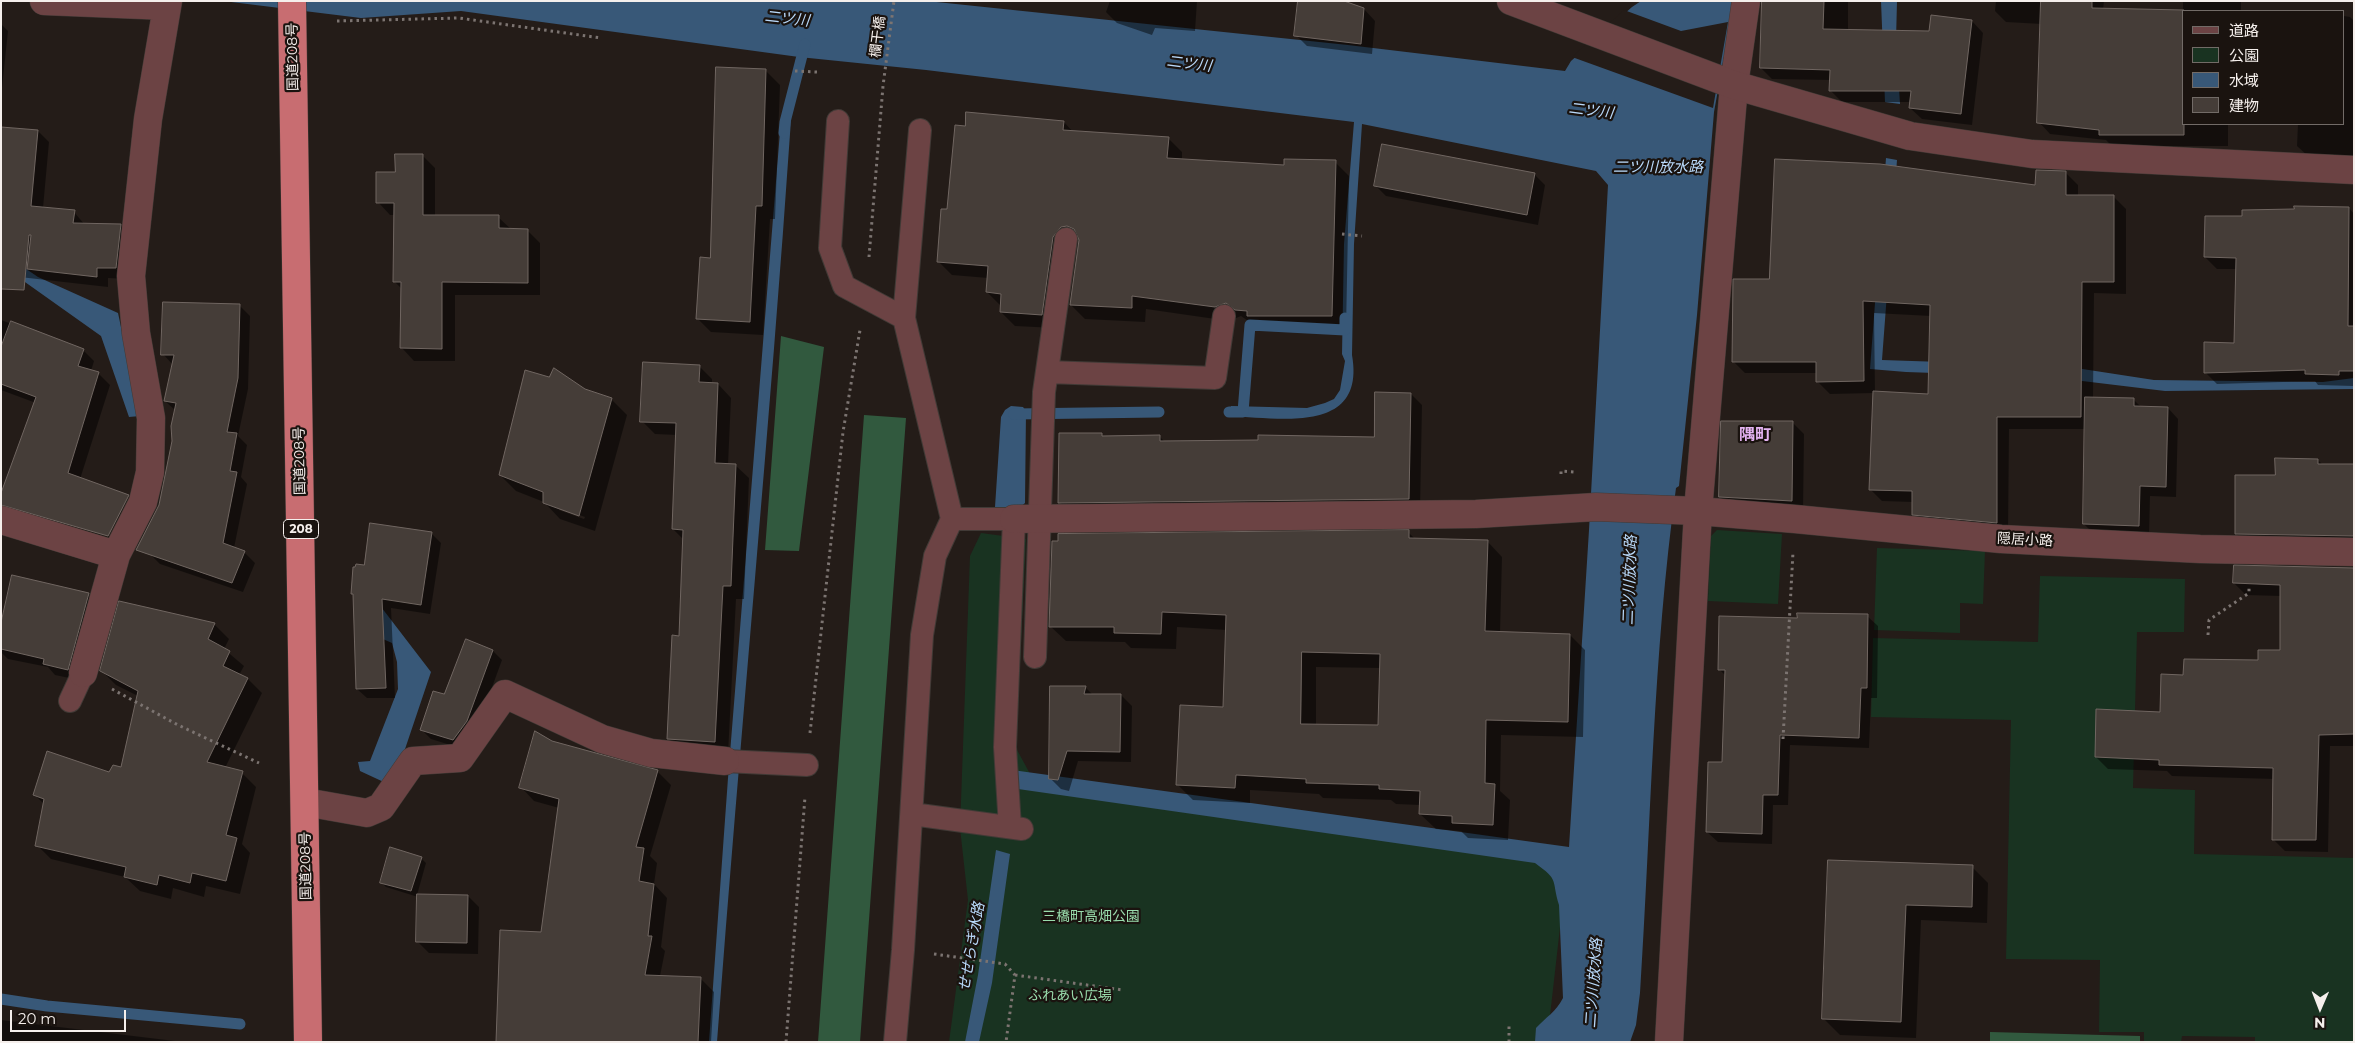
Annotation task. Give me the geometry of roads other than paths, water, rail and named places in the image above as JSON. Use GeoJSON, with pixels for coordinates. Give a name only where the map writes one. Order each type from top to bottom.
{"type":"FeatureCollection","features":[{"type":"Feature","properties":{"kind":"highway","name":"国道208号"},"geometry":{"type":"LineString","coordinates":[[292,9],[308,1042]]}},
{"type":"Feature","properties":{"kind":"street"},"geometry":{"type":"LineString","coordinates":[[44,1],[167,4],[148,119],[131,276],[136,333],[151,418],[150,472],[143,502],[116,555],[83,673]]}},
{"type":"Feature","properties":{"kind":"street"},"geometry":{"type":"LineString","coordinates":[[1511,1],[1539,5],[1578,26],[1726,82],[1910,136],[2032,154],[2354,170]]}},
{"type":"Feature","properties":{"kind":"street"},"geometry":{"type":"LineString","coordinates":[[1669,1042],[1687,511],[1726,82],[1746,1]]}},
{"type":"Feature","properties":{"kind":"street","name":"隠居小路"},"geometry":{"type":"LineString","coordinates":[[1027,519],[1476,514],[1596,507],[1795,518],[2009,539],[2200,549],[2354,552]]}},
{"type":"Feature","properties":{"kind":"street"},"geometry":{"type":"LineString","coordinates":[[1,520],[116,555]]}},
{"type":"Feature","properties":{"kind":"street"},"geometry":{"type":"LineString","coordinates":[[305,802],[367,813],[381,807],[412,761],[460,758],[505,694],[602,739],[651,753],[734,761]]}},
{"type":"Feature","properties":{"kind":"lane"},"geometry":{"type":"LineString","coordinates":[[838,121],[830,248],[844,286],[904,318]]}},
{"type":"Feature","properties":{"kind":"lane"},"geometry":{"type":"LineString","coordinates":[[895,1042],[903,950],[922,635],[935,556],[952,519],[904,318],[920,130]]}},
{"type":"Feature","properties":{"kind":"lane"},"geometry":{"type":"LineString","coordinates":[[912,814],[1016,828],[1005,747],[1027,519],[1066,239]]}},
{"type":"Feature","properties":{"kind":"lane"},"geometry":{"type":"LineString","coordinates":[[1045,393],[1215,378],[1224,316]]}},
{"type":"Feature","properties":{"kind":"lane"},"geometry":{"type":"LineString","coordinates":[[952,519],[1027,519]]}},
{"type":"Feature","properties":{"kind":"lane"},"geometry":{"type":"LineString","coordinates":[[1027,519],[1035,657]]}},
{"type":"Feature","properties":{"kind":"lane"},"geometry":{"type":"LineString","coordinates":[[70,701],[83,673]]}},
{"type":"Feature","properties":{"kind":"lane"},"geometry":{"type":"LineString","coordinates":[[734,761],[807,764]]}},
{"type":"Feature","properties":{"kind":"water"},"geometry":{"type":"Polygon","coordinates":[[[223,1],[927,1],[1348,45],[1565,71],[1571,61],[1641,1],[1734,1],[1714,112],[1697,315],[1679,486],[1676,488],[1668,551],[1657,677],[1640,993],[1636,1025],[1630,1042],[1535,1042],[1536,1028],[1554,1011],[1563,998],[1559,905],[1551,877],[1535,863],[1018,789],[1005,769],[1569,847],[1608,185],[1596,171],[1362,124],[1354,244],[1353,381],[1346,399],[1332,410],[1315,416],[1294,419],[1271,419],[1229,416],[1231,406],[1307,408],[1334,399],[1340,390],[1345,361],[1342,354],[1344,244],[1354,122],[926,70],[799,57],[461,11],[361,18],[223,1]]]}},
{"type":"Feature","properties":{"kind":"water"},"geometry":{"type":"Polygon","coordinates":[[[1881,1],[1897,1],[1896,41],[1900,104],[1885,102],[1881,1]]]}},
{"type":"Feature","properties":{"kind":"water"},"geometry":{"type":"Polygon","coordinates":[[[781,119],[791,120],[774,351],[717,1042],[709,1042],[728,778],[781,119]]]}},
{"type":"Feature","properties":{"kind":"water"},"geometry":{"type":"Polygon","coordinates":[[[1886,158],[1897,160],[1882,360],[2063,366],[2154,380],[2323,382],[2354,378],[2354,389],[2165,391],[2049,377],[1870,369],[1886,158]]]}},
{"type":"Feature","properties":{"kind":"water"},"geometry":{"type":"Polygon","coordinates":[[[1,252],[38,277],[118,313],[140,416],[129,417],[101,336],[1,265],[1,252]]]}},
{"type":"Feature","properties":{"kind":"water"},"geometry":{"type":"Polygon","coordinates":[[[1011,406],[1023,407],[1026,411],[1025,503],[1017,510],[995,507],[1001,417],[1005,410],[1011,406]]]}},
{"type":"Feature","properties":{"kind":"water"},"geometry":{"type":"Polygon","coordinates":[[[375,599],[431,672],[403,755],[388,784],[360,771],[358,762],[370,761],[398,689],[397,662],[392,643],[360,629],[375,599]]]}},
{"type":"Feature","properties":{"kind":"water"},"geometry":{"type":"Polygon","coordinates":[[[996,850],[1010,854],[992,983],[979,1042],[965,1042],[978,975],[996,850]]]}},
{"type":"Feature","properties":{"kind":"waterway"},"geometry":{"type":"LineString","coordinates":[[784,133],[785,122],[805,44]]}},
{"type":"Feature","properties":{"kind":"waterway"},"geometry":{"type":"LineString","coordinates":[[1229,412],[1243,412],[1250,325],[1345,330],[1345,318]]}},
{"type":"Feature","properties":{"kind":"waterway"},"geometry":{"type":"LineString","coordinates":[[1014,414],[1159,412]]}},
{"type":"Feature","properties":{"kind":"waterway"},"geometry":{"type":"LineString","coordinates":[[1,999],[47,1006],[240,1024]]}},
{"type":"Feature","properties":{"kind":"district","name":"隅町"},"geometry":{"type":"Point","coordinates":[1755,435]}},
{"type":"Feature","properties":{"kind":"water label","name":"二ツ川"},"geometry":{"type":"Point","coordinates":[787,19]}},
{"type":"Feature","properties":{"kind":"water label","name":"二ツ川"},"geometry":{"type":"Point","coordinates":[1189,64]}},
{"type":"Feature","properties":{"kind":"water label","name":"二ツ川"},"geometry":{"type":"Point","coordinates":[1591,111]}},
{"type":"Feature","properties":{"kind":"water label","name":"二ツ川放水路"},"geometry":{"type":"Point","coordinates":[1658,168]}},
{"type":"Feature","properties":{"kind":"water label","name":"二ツ川放水路"},"geometry":{"type":"Point","coordinates":[1630,580]}},
{"type":"Feature","properties":{"kind":"water label","name":"せせらぎ水路"},"geometry":{"type":"Point","coordinates":[972,947]}},
{"type":"Feature","properties":{"kind":"water label","name":"二ツ川放水路"},"geometry":{"type":"Point","coordinates":[1594,983]}},
{"type":"Feature","properties":{"kind":"park label","name":"三橋町高畑公園"},"geometry":{"type":"Point","coordinates":[1091,917]}},
{"type":"Feature","properties":{"kind":"park label","name":"ふれあい広場"},"geometry":{"type":"Point","coordinates":[1070,996]}}]}
